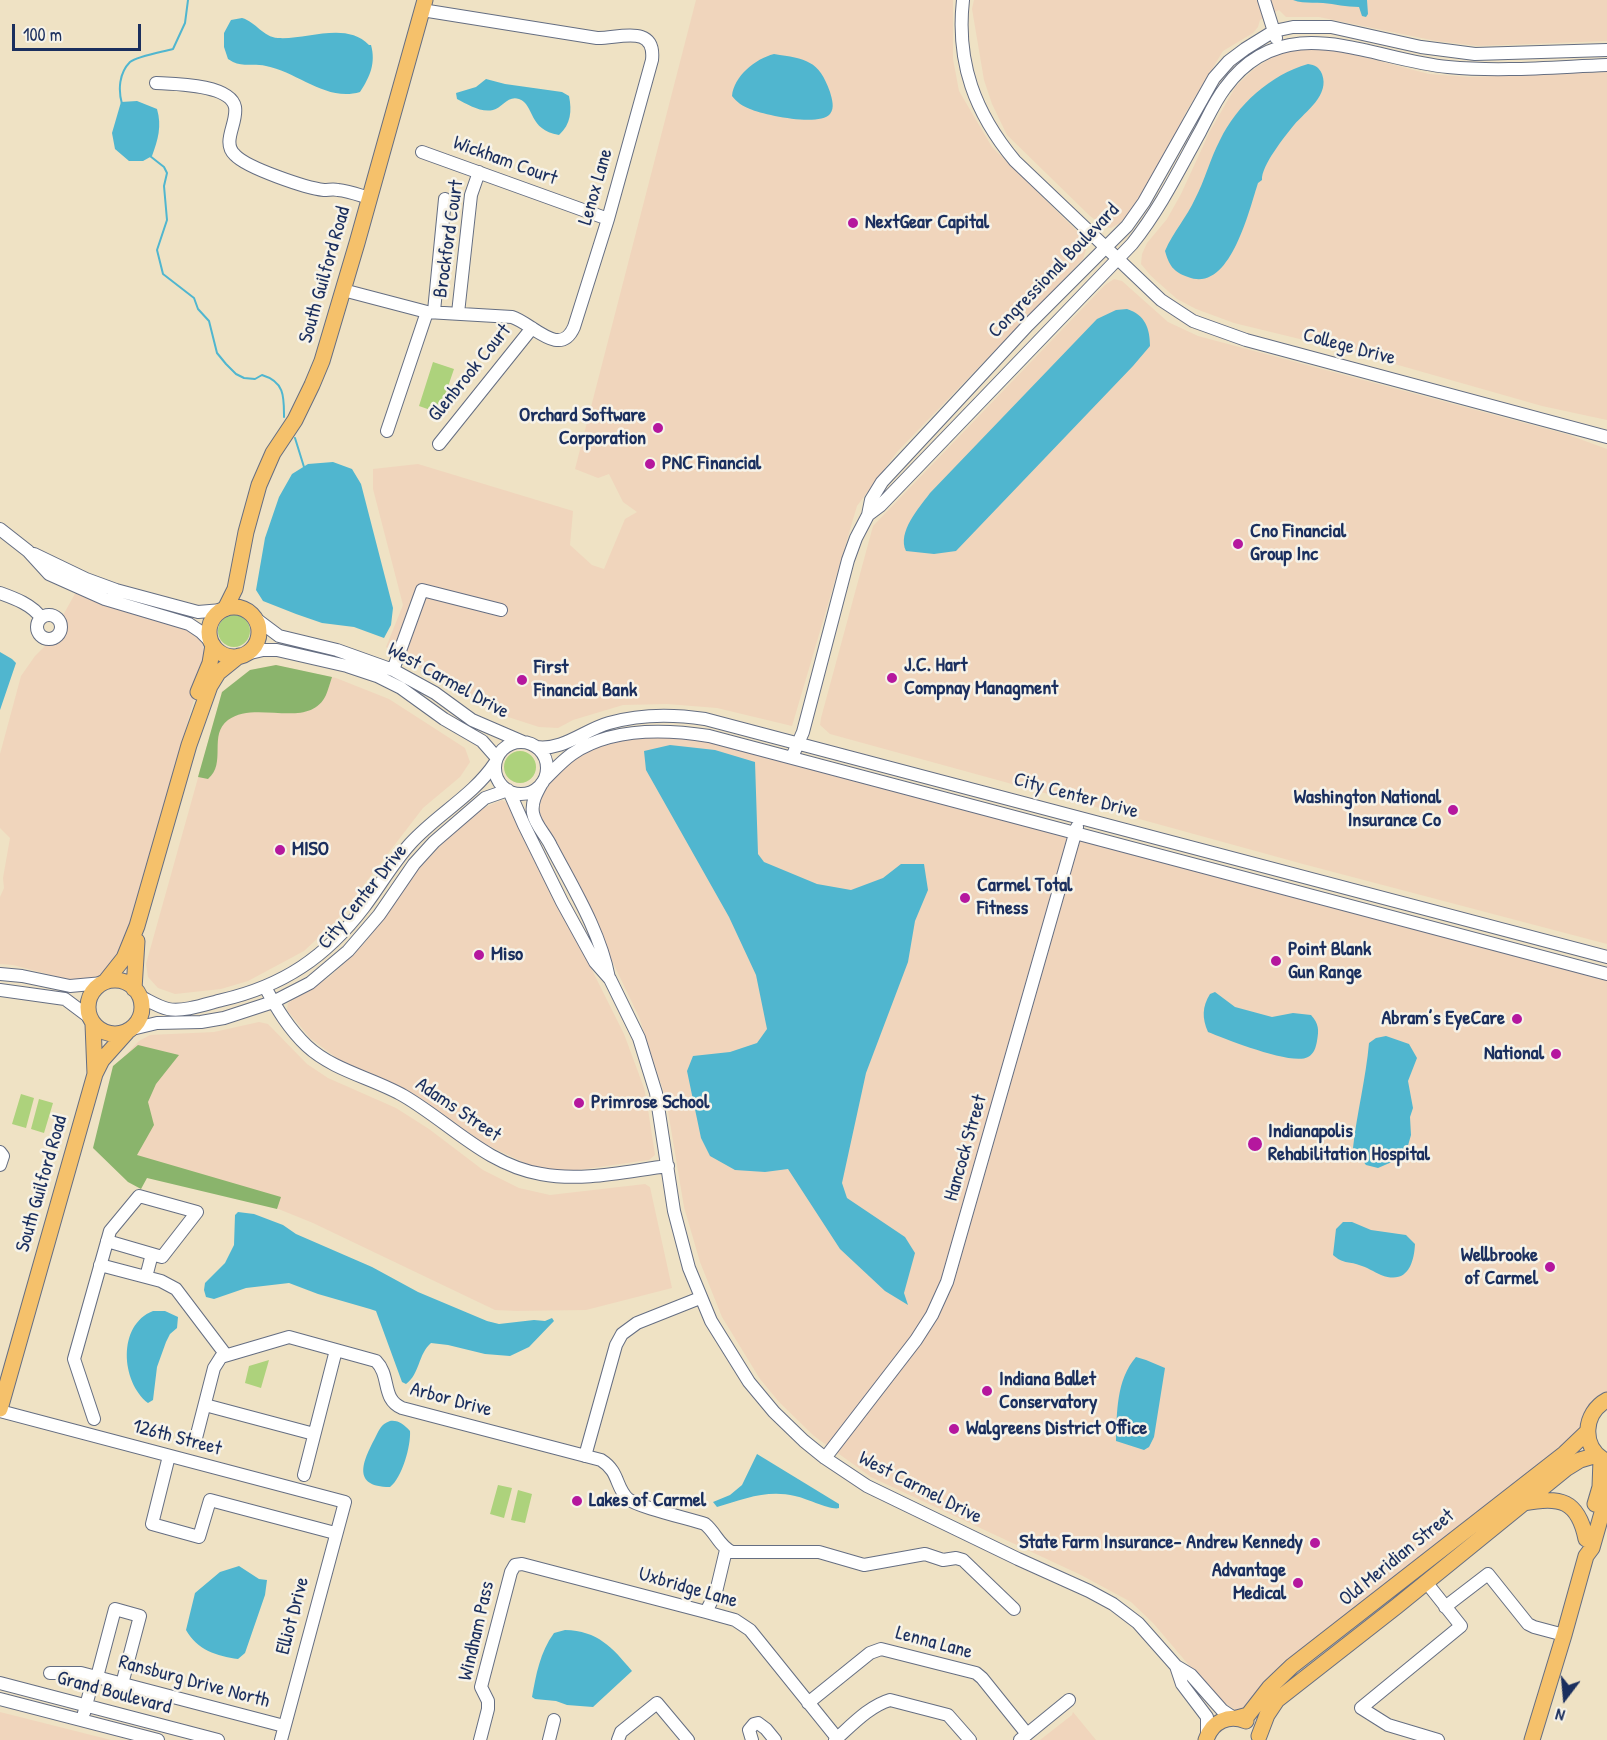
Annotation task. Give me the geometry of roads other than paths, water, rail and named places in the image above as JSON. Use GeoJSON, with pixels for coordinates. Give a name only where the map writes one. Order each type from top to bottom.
{"type":"FeatureCollection","features":[{"type":"Feature","properties":{"kind":"main road","name":"South Guilford Road"},"geometry":{"type":"LineString","coordinates":[[218,610],[235,589],[259,485],[273,453],[295,420],[312,385],[343,290],[423,5]]}},
{"type":"Feature","properties":{"kind":"main road","name":"South Guilford Road"},"geometry":{"type":"LineString","coordinates":[[241,559],[246,598],[254,617]]}},
{"type":"Feature","properties":{"kind":"main road"},"geometry":{"type":"LineString","coordinates":[[136,926],[137,992],[142,1011],[138,1021],[129,1030],[116,1035],[106,1033],[91,1020],[88,1006],[91,995],[124,958],[136,926],[194,730],[214,679],[241,655],[252,649],[258,638],[258,626],[254,617],[240,608],[218,610],[210,625],[209,632],[213,644],[223,654],[241,655]]}},
{"type":"Feature","properties":{"kind":"main road"},"geometry":{"type":"LineString","coordinates":[[194,730],[194,713],[198,693],[210,663],[213,644]]}},
{"type":"Feature","properties":{"kind":"main road"},"geometry":{"type":"LineString","coordinates":[[104,983],[121,981],[137,992]]}},
{"type":"Feature","properties":{"kind":"main road","name":"South Guilford Road"},"geometry":{"type":"LineString","coordinates":[[91,1020],[95,1074]]}},
{"type":"Feature","properties":{"kind":"main road","name":"South Guilford Road"},"geometry":{"type":"LineString","coordinates":[[0,1410],[95,1074],[102,1060],[129,1030]]}},
{"type":"Feature","properties":{"kind":"main road","name":"Old Meridian Street"},"geometry":{"type":"LineString","coordinates":[[1207,1738],[1218,1723],[1248,1715],[1269,1688],[1292,1666],[1569,1450],[1587,1432],[1593,1412],[1607,1400]]}},
{"type":"Feature","properties":{"kind":"main road"},"geometry":{"type":"LineString","coordinates":[[1586,1556],[1583,1547],[1600,1487],[1602,1458],[1590,1446],[1587,1432]]}},
{"type":"Feature","properties":{"kind":"main road","name":"Old Meridian Street"},"geometry":{"type":"LineString","coordinates":[[1259,1738],[1267,1715],[1277,1700],[1575,1462],[1602,1458]]}},
{"type":"Feature","properties":{"kind":"main road"},"geometry":{"type":"LineString","coordinates":[[1532,1740],[1586,1556],[1592,1548],[1607,1495]]}},
{"type":"Feature","properties":{"kind":"main road"},"geometry":{"type":"LineString","coordinates":[[1524,1503],[1551,1499],[1566,1503],[1578,1515],[1586,1539]]}},
{"type":"Feature","properties":{"kind":"main road"},"geometry":{"type":"LineString","coordinates":[[1235,1718],[1252,1726],[1259,1738]]}},
{"type":"Feature","properties":{"kind":"street","name":"College Drive"},"geometry":{"type":"LineString","coordinates":[[963,0],[961,31],[967,72],[987,124],[1015,161],[1161,300],[1207,328],[1246,340],[1607,437]]}},
{"type":"Feature","properties":{"kind":"street"},"geometry":{"type":"LineString","coordinates":[[1263,0],[1280,47]]}},
{"type":"Feature","properties":{"kind":"street","name":"Lenox Lane"},"geometry":{"type":"LineString","coordinates":[[343,290],[430,311],[512,317],[520,319],[531,328],[559,341],[568,338],[571,334],[608,219],[652,60],[648,41],[633,34],[608,39],[597,38],[423,5]]}},
{"type":"Feature","properties":{"kind":"street","name":"Congressional Boulevard"},"geometry":{"type":"LineString","coordinates":[[792,758],[803,732],[848,560],[868,515],[871,500],[882,482],[1028,325],[1127,226],[1144,202],[1214,78],[1237,55],[1274,31],[1293,27],[1331,27],[1421,47],[1475,54],[1607,50]]}},
{"type":"Feature","properties":{"kind":"street","name":"Congressional Boulevard"},"geometry":{"type":"LineString","coordinates":[[868,515],[880,506],[1030,348],[1041,340],[1118,260],[1154,218],[1225,88],[1244,68],[1267,52],[1303,43],[1326,42],[1447,67],[1607,65]]}},
{"type":"Feature","properties":{"kind":"street"},"geometry":{"type":"LineString","coordinates":[[156,84],[187,84],[217,91],[229,97],[236,111],[229,143],[233,155],[262,172],[324,190],[336,189],[369,198]]}},
{"type":"Feature","properties":{"kind":"street","name":"Wickham Court"},"geometry":{"type":"LineString","coordinates":[[422,152],[608,219]]}},
{"type":"Feature","properties":{"kind":"street","name":"Brockford Court"},"geometry":{"type":"LineString","coordinates":[[458,313],[471,195],[478,172]]}},
{"type":"Feature","properties":{"kind":"street","name":"Brockford Court"},"geometry":{"type":"LineString","coordinates":[[387,431],[430,311],[445,199]]}},
{"type":"Feature","properties":{"kind":"street","name":"Glenbrook Court"},"geometry":{"type":"LineString","coordinates":[[439,444],[531,328]]}},
{"type":"Feature","properties":{"kind":"street"},"geometry":{"type":"LineString","coordinates":[[0,529],[28,551],[50,574],[115,602],[189,624],[213,644]]}},
{"type":"Feature","properties":{"kind":"street"},"geometry":{"type":"LineString","coordinates":[[28,551],[101,585],[191,610],[218,610]]}},
{"type":"Feature","properties":{"kind":"street"},"geometry":{"type":"LineString","coordinates":[[0,581],[4,585],[1,593],[17,599],[39,613],[41,618]]}},
{"type":"Feature","properties":{"kind":"street"},"geometry":{"type":"LineString","coordinates":[[393,669],[422,590],[501,610]]}},
{"type":"Feature","properties":{"kind":"street","name":"West Carmel Drive"},"geometry":{"type":"LineString","coordinates":[[254,617],[273,633],[283,638],[338,650],[393,669],[435,693],[472,720],[523,742]]}},
{"type":"Feature","properties":{"kind":"street","name":"West Carmel Drive"},"geometry":{"type":"LineString","coordinates":[[241,655],[263,650],[277,650],[332,662],[377,676],[400,688],[444,719],[482,741],[496,760]]}},
{"type":"Feature","properties":{"kind":"street","name":"City Center Drive"},"geometry":{"type":"LineString","coordinates":[[536,747],[557,747],[596,726],[613,721],[658,716],[685,716],[713,720],[1607,957]]}},
{"type":"Feature","properties":{"kind":"street","name":"City Center Drive"},"geometry":{"type":"LineString","coordinates":[[544,781],[564,760],[590,744],[619,736],[646,733],[709,736],[1607,974]]}},
{"type":"Feature","properties":{"kind":"street"},"geometry":{"type":"LineString","coordinates":[[523,742],[536,747],[545,759],[547,767],[544,781],[533,791],[525,794],[508,791],[498,780],[496,760],[508,745],[523,742]]}},
{"type":"Feature","properties":{"kind":"street","name":"City Center Drive"},"geometry":{"type":"LineString","coordinates":[[137,992],[160,1007],[174,1010],[241,996],[297,971],[337,939],[365,906],[391,867],[411,843],[427,826],[474,789],[496,760]]}},
{"type":"Feature","properties":{"kind":"street","name":"West Carmel Drive"},"geometry":{"type":"LineString","coordinates":[[544,781],[533,802],[534,817],[550,842],[598,939],[610,979],[639,1038],[650,1071],[660,1114],[674,1211],[689,1268],[700,1298],[721,1341],[749,1383],[774,1412],[825,1458],[879,1493],[1103,1598],[1138,1623],[1176,1665],[1191,1675],[1222,1710],[1235,1718]]}},
{"type":"Feature","properties":{"kind":"street","name":"City Center Drive"},"geometry":{"type":"LineString","coordinates":[[129,1030],[157,1023],[201,1022],[224,1018],[273,1002],[310,983],[334,964],[361,936],[414,864],[434,842],[483,800],[491,795],[508,791]]}},
{"type":"Feature","properties":{"kind":"street","name":"West Carmel Drive"},"geometry":{"type":"LineString","coordinates":[[508,791],[562,902],[595,962],[610,979]]}},
{"type":"Feature","properties":{"kind":"street","name":"Hancock Street"},"geometry":{"type":"LineString","coordinates":[[825,1458],[916,1340],[932,1315],[947,1282],[1080,817]]}},
{"type":"Feature","properties":{"kind":"street"},"geometry":{"type":"LineString","coordinates":[[0,974],[31,977],[70,986],[104,983]]}},
{"type":"Feature","properties":{"kind":"street","name":"Adams Street"},"geometry":{"type":"LineString","coordinates":[[265,987],[290,1028],[327,1061],[402,1095],[490,1155],[507,1164],[523,1170],[559,1177],[599,1175],[668,1166]]}},
{"type":"Feature","properties":{"kind":"street"},"geometry":{"type":"LineString","coordinates":[[0,990],[65,999],[91,1020]]}},
{"type":"Feature","properties":{"kind":"street"},"geometry":{"type":"LineString","coordinates":[[0,1152],[3,1156],[0,1165]]}},
{"type":"Feature","properties":{"kind":"street"},"geometry":{"type":"LineString","coordinates":[[94,1419],[74,1361],[100,1264],[107,1240],[110,1231],[139,1196],[197,1212],[162,1257],[107,1240]]}},
{"type":"Feature","properties":{"kind":"street"},"geometry":{"type":"LineString","coordinates":[[146,1277],[152,1254]]}},
{"type":"Feature","properties":{"kind":"street"},"geometry":{"type":"LineString","coordinates":[[100,1264],[169,1285],[180,1294],[226,1355],[214,1368],[195,1442]]}},
{"type":"Feature","properties":{"kind":"street"},"geometry":{"type":"LineString","coordinates":[[585,1456],[616,1345],[622,1334],[637,1323],[700,1298]]}},
{"type":"Feature","properties":{"kind":"street","name":"Arbor Drive"},"geometry":{"type":"LineString","coordinates":[[226,1355],[290,1337],[376,1361],[384,1372],[391,1402],[402,1408],[601,1460],[609,1465],[628,1499],[640,1505],[705,1524],[726,1550]]}},
{"type":"Feature","properties":{"kind":"street"},"geometry":{"type":"LineString","coordinates":[[304,1475],[336,1350]]}},
{"type":"Feature","properties":{"kind":"street"},"geometry":{"type":"LineString","coordinates":[[205,1405],[314,1434]]}},
{"type":"Feature","properties":{"kind":"street","name":"126th Street"},"geometry":{"type":"LineString","coordinates":[[0,1410],[345,1502]]}},
{"type":"Feature","properties":{"kind":"street"},"geometry":{"type":"LineString","coordinates":[[170,1456],[152,1524],[199,1537],[210,1500],[335,1533]]}},
{"type":"Feature","properties":{"kind":"street","name":"Elliot Drive"},"geometry":{"type":"LineString","coordinates":[[281,1740],[345,1502]]}},
{"type":"Feature","properties":{"kind":"street"},"geometry":{"type":"LineString","coordinates":[[706,1612],[716,1592],[726,1550],[737,1554],[819,1552],[864,1565],[925,1554],[943,1560],[956,1558],[963,1560],[1014,1609]]}},
{"type":"Feature","properties":{"kind":"street","name":"Uxbridge Lane"},"geometry":{"type":"LineString","coordinates":[[515,1566],[522,1564],[735,1620],[750,1630],[836,1739]]}},
{"type":"Feature","properties":{"kind":"street","name":"Windham Pass"},"geometry":{"type":"LineString","coordinates":[[480,1740],[488,1709],[488,1701],[481,1687],[511,1572],[515,1566]]}},
{"type":"Feature","properties":{"kind":"street"},"geometry":{"type":"LineString","coordinates":[[1445,1606],[1488,1574],[1528,1624],[1564,1635]]}},
{"type":"Feature","properties":{"kind":"street"},"geometry":{"type":"LineString","coordinates":[[1426,1582],[1461,1626],[1361,1708],[1388,1725],[1438,1740]]}},
{"type":"Feature","properties":{"kind":"street"},"geometry":{"type":"LineString","coordinates":[[95,1677],[115,1608],[140,1616],[122,1684]]}},
{"type":"Feature","properties":{"kind":"street","name":"Lenna Lane"},"geometry":{"type":"LineString","coordinates":[[808,1703],[876,1650],[881,1649],[975,1673],[982,1678],[1023,1737]]}},
{"type":"Feature","properties":{"kind":"street","name":"West Carmel Drive"},"geometry":{"type":"LineString","coordinates":[[1176,1665],[1182,1684],[1207,1717],[1207,1738]]}},
{"type":"Feature","properties":{"kind":"street","name":"Ransburg Drive North"},"geometry":{"type":"LineString","coordinates":[[50,1673],[74,1672],[284,1726]]}},
{"type":"Feature","properties":{"kind":"street","name":"Ransburg Drive North"},"geometry":{"type":"LineString","coordinates":[[82,1721],[95,1677]]}},
{"type":"Feature","properties":{"kind":"street","name":"Grand Boulevard"},"geometry":{"type":"LineString","coordinates":[[0,1683],[218,1740]]}},
{"type":"Feature","properties":{"kind":"street","name":"Grand Boulevard"},"geometry":{"type":"LineString","coordinates":[[0,1699],[158,1740]]}},
{"type":"Feature","properties":{"kind":"street"},"geometry":{"type":"LineString","coordinates":[[1023,1737],[1069,1700]]}},
{"type":"Feature","properties":{"kind":"street"},"geometry":{"type":"LineString","coordinates":[[836,1739],[869,1711],[883,1702],[891,1701],[948,1715],[970,1740]]}},
{"type":"Feature","properties":{"kind":"street"},"geometry":{"type":"LineString","coordinates":[[618,1740],[621,1732],[657,1703],[688,1740]]}},
{"type":"Feature","properties":{"kind":"street"},"geometry":{"type":"LineString","coordinates":[[549,1740],[554,1720]]}},
{"type":"Feature","properties":{"kind":"street"},"geometry":{"type":"LineString","coordinates":[[752,1740],[749,1730],[758,1723],[775,1740]]}},
{"type":"Feature","properties":{"kind":"water"},"geometry":{"type":"Polygon","coordinates":[[[1293,0],[1367,0],[1368,14],[1366,17],[1362,16],[1359,7],[1293,0]]]}},
{"type":"Feature","properties":{"kind":"water"},"geometry":{"type":"Polygon","coordinates":[[[242,18],[268,35],[278,38],[338,33],[360,38],[371,45],[372,64],[367,81],[360,92],[335,93],[278,69],[233,62],[228,59],[224,47],[224,33],[231,20],[242,18]]]}},
{"type":"Feature","properties":{"kind":"water"},"geometry":{"type":"Polygon","coordinates":[[[774,54],[803,60],[816,67],[826,81],[830,92],[833,106],[830,114],[815,120],[779,117],[747,108],[732,96],[737,82],[747,69],[774,54]]]}},
{"type":"Feature","properties":{"kind":"water"},"geometry":{"type":"Polygon","coordinates":[[[1308,64],[1321,72],[1324,82],[1323,89],[1316,102],[1290,130],[1269,159],[1262,180],[1258,183],[1243,229],[1226,262],[1215,273],[1203,279],[1179,273],[1170,264],[1165,251],[1192,206],[1216,147],[1227,127],[1245,103],[1256,93],[1281,76],[1308,64]]]}},
{"type":"Feature","properties":{"kind":"water"},"geometry":{"type":"Polygon","coordinates":[[[486,79],[562,92],[569,96],[570,112],[566,126],[559,135],[549,132],[537,123],[524,102],[515,98],[488,111],[457,99],[456,93],[476,87],[486,79]]]}},
{"type":"Feature","properties":{"kind":"water"},"geometry":{"type":"Polygon","coordinates":[[[137,101],[157,109],[159,133],[152,156],[143,161],[129,161],[115,149],[112,133],[121,102],[137,101]]]}},
{"type":"Feature","properties":{"kind":"water"},"geometry":{"type":"Polygon","coordinates":[[[1127,309],[1142,319],[1150,339],[1150,346],[1133,366],[956,551],[934,554],[906,551],[904,536],[910,520],[930,493],[1097,319],[1116,310],[1127,309]]]}},
{"type":"Feature","properties":{"kind":"water"},"geometry":{"type":"Polygon","coordinates":[[[333,462],[352,469],[361,484],[393,608],[391,625],[384,638],[354,627],[322,623],[296,614],[263,601],[256,590],[265,538],[279,497],[292,474],[308,464],[333,462]]]}},
{"type":"Feature","properties":{"kind":"water"},"geometry":{"type":"Polygon","coordinates":[[[0,652],[16,663],[0,710],[0,652]]]}},
{"type":"Feature","properties":{"kind":"water"},"geometry":{"type":"Polygon","coordinates":[[[670,745],[715,750],[755,762],[758,854],[764,862],[817,884],[851,890],[883,878],[901,864],[924,864],[928,890],[915,921],[908,962],[866,1073],[842,1183],[847,1198],[905,1237],[915,1253],[904,1293],[908,1305],[885,1291],[840,1249],[788,1169],[765,1172],[735,1170],[710,1156],[701,1138],[687,1071],[693,1056],[730,1052],[757,1043],[767,1029],[756,975],[729,917],[646,770],[644,751],[670,745]]]}},
{"type":"Feature","properties":{"kind":"water"},"geometry":{"type":"Polygon","coordinates":[[[1215,992],[1235,1007],[1272,1017],[1293,1013],[1311,1015],[1316,1021],[1318,1030],[1317,1043],[1313,1052],[1308,1057],[1300,1059],[1288,1058],[1208,1032],[1204,1008],[1210,994],[1215,992]]]}},
{"type":"Feature","properties":{"kind":"water"},"geometry":{"type":"Polygon","coordinates":[[[1386,1036],[1409,1044],[1417,1058],[1408,1081],[1413,1108],[1410,1117],[1411,1135],[1407,1149],[1401,1158],[1378,1168],[1366,1165],[1353,1148],[1369,1043],[1376,1038],[1386,1036]]]}},
{"type":"Feature","properties":{"kind":"water"},"geometry":{"type":"Polygon","coordinates":[[[238,1212],[254,1214],[283,1225],[296,1234],[372,1267],[418,1292],[487,1321],[499,1324],[545,1321],[552,1318],[554,1321],[529,1347],[510,1356],[485,1354],[431,1343],[411,1380],[406,1384],[402,1382],[376,1311],[289,1283],[246,1288],[214,1299],[206,1297],[205,1283],[225,1263],[234,1245],[235,1215],[238,1212]]]}},
{"type":"Feature","properties":{"kind":"water"},"geometry":{"type":"Polygon","coordinates":[[[1343,1222],[1352,1222],[1371,1230],[1406,1235],[1415,1244],[1413,1259],[1407,1271],[1403,1275],[1390,1277],[1343,1261],[1333,1255],[1336,1229],[1343,1222]]]}},
{"type":"Feature","properties":{"kind":"water"},"geometry":{"type":"Polygon","coordinates":[[[153,1311],[165,1311],[178,1317],[177,1328],[170,1334],[157,1367],[153,1400],[148,1403],[132,1382],[127,1354],[128,1341],[133,1328],[141,1318],[153,1311]]]}},
{"type":"Feature","properties":{"kind":"water"},"geometry":{"type":"Polygon","coordinates":[[[1136,1357],[1165,1368],[1154,1437],[1149,1447],[1144,1450],[1116,1441],[1117,1408],[1121,1386],[1129,1366],[1136,1357]]]}},
{"type":"Feature","properties":{"kind":"water"},"geometry":{"type":"Polygon","coordinates":[[[390,1421],[399,1422],[410,1431],[409,1445],[402,1469],[394,1483],[390,1487],[378,1486],[365,1478],[364,1464],[379,1430],[390,1421]]]}},
{"type":"Feature","properties":{"kind":"water"},"geometry":{"type":"Polygon","coordinates":[[[757,1454],[839,1504],[839,1508],[831,1508],[785,1494],[765,1494],[717,1507],[713,1502],[730,1495],[742,1485],[757,1454]]]}},
{"type":"Feature","properties":{"kind":"water"},"geometry":{"type":"Polygon","coordinates":[[[239,1566],[259,1579],[267,1580],[265,1595],[245,1653],[238,1659],[208,1651],[196,1643],[186,1630],[195,1593],[220,1572],[239,1566]]]}},
{"type":"Feature","properties":{"kind":"water"},"geometry":{"type":"Polygon","coordinates":[[[565,1630],[587,1633],[595,1637],[611,1648],[632,1671],[593,1707],[567,1705],[532,1697],[545,1648],[554,1633],[565,1630]]]}},
{"type":"Feature","properties":{"kind":"waterway"},"geometry":{"type":"LineString","coordinates":[[122,104],[120,82],[126,66],[139,58],[173,49],[185,23],[188,0]]}},
{"type":"Feature","properties":{"kind":"waterway"},"geometry":{"type":"LineString","coordinates":[[150,156],[164,167],[167,173],[164,186],[167,220],[157,250],[163,274],[194,298],[198,309],[209,321],[217,353],[236,374],[244,378],[255,379],[262,375],[270,378],[279,386],[283,397],[284,417]]}},
{"type":"Feature","properties":{"kind":"waterway"},"geometry":{"type":"LineString","coordinates":[[295,438],[304,467]]}},
{"type":"Feature","properties":{"kind":"place","name":"NextGear Capital"},"geometry":{"type":"Point","coordinates":[853,223]}},
{"type":"Feature","properties":{"kind":"place","name":"Orchard Software Corporation"},"geometry":{"type":"Point","coordinates":[658,428]}},
{"type":"Feature","properties":{"kind":"place","name":"PNC Financial"},"geometry":{"type":"Point","coordinates":[650,464]}},
{"type":"Feature","properties":{"kind":"place","name":"Cno Financial Group Inc"},"geometry":{"type":"Point","coordinates":[1238,544]}},
{"type":"Feature","properties":{"kind":"place","name":"J.C. Hart Compnay Managment"},"geometry":{"type":"Point","coordinates":[892,678]}},
{"type":"Feature","properties":{"kind":"place","name":"First Financial Bank"},"geometry":{"type":"Point","coordinates":[522,680]}},
{"type":"Feature","properties":{"kind":"place","name":"Washington National Insurance Co"},"geometry":{"type":"Point","coordinates":[1453,810]}},
{"type":"Feature","properties":{"kind":"place","name":"MISO"},"geometry":{"type":"Point","coordinates":[280,850]}},
{"type":"Feature","properties":{"kind":"place","name":"Carmel Total Fitness"},"geometry":{"type":"Point","coordinates":[965,898]}},
{"type":"Feature","properties":{"kind":"place","name":"Miso"},"geometry":{"type":"Point","coordinates":[479,955]}},
{"type":"Feature","properties":{"kind":"place","name":"Point Blank Gun Range"},"geometry":{"type":"Point","coordinates":[1276,961]}},
{"type":"Feature","properties":{"kind":"place","name":"Abram’s EyeCare"},"geometry":{"type":"Point","coordinates":[1517,1019]}},
{"type":"Feature","properties":{"kind":"place","name":"National"},"geometry":{"type":"Point","coordinates":[1556,1054]}},
{"type":"Feature","properties":{"kind":"place","name":"Primrose School"},"geometry":{"type":"Point","coordinates":[579,1103]}},
{"type":"Feature","properties":{"kind":"place","name":"Indianapolis Rehabilitation Hospital"},"geometry":{"type":"Point","coordinates":[1255,1144]}},
{"type":"Feature","properties":{"kind":"place","name":"Wellbrooke of Carmel"},"geometry":{"type":"Point","coordinates":[1550,1267]}},
{"type":"Feature","properties":{"kind":"place","name":"Indiana Ballet Conservatory"},"geometry":{"type":"Point","coordinates":[987,1391]}},
{"type":"Feature","properties":{"kind":"place","name":"Walgreens District Office"},"geometry":{"type":"Point","coordinates":[954,1429]}},
{"type":"Feature","properties":{"kind":"place","name":"Lakes of Carmel"},"geometry":{"type":"Point","coordinates":[577,1501]}},
{"type":"Feature","properties":{"kind":"place","name":"State Farm Insurance- Andrew Kennedy"},"geometry":{"type":"Point","coordinates":[1315,1543]}},
{"type":"Feature","properties":{"kind":"place","name":"Advantage Medical"},"geometry":{"type":"Point","coordinates":[1298,1583]}}]}
